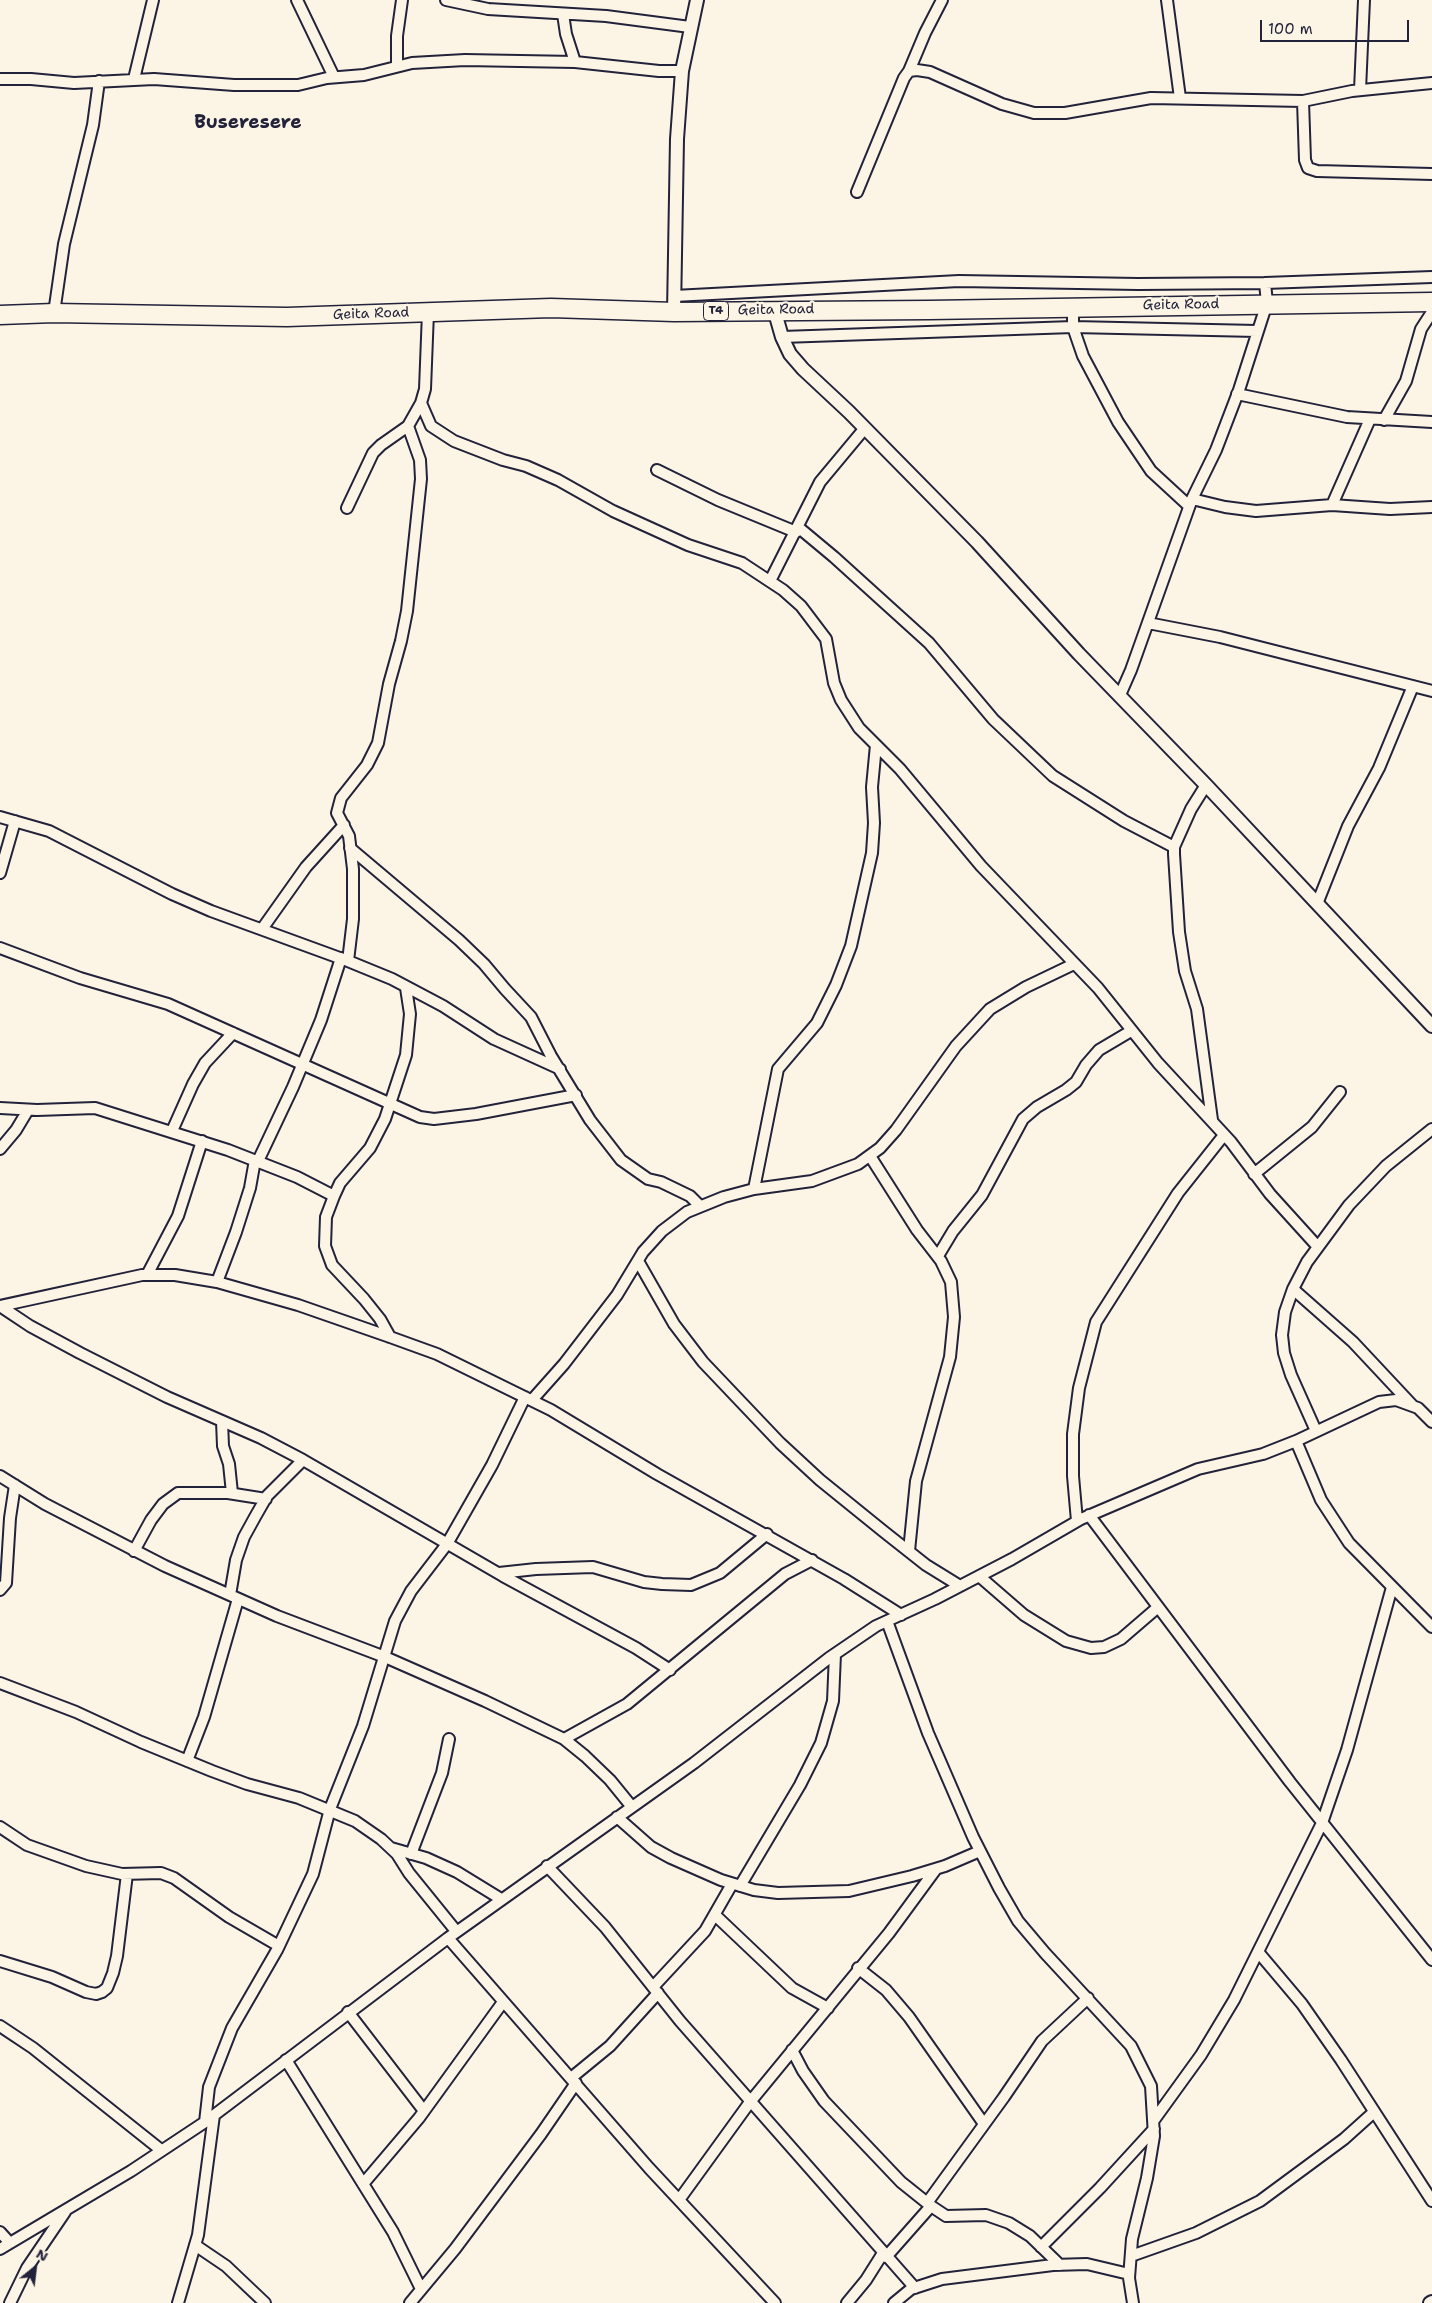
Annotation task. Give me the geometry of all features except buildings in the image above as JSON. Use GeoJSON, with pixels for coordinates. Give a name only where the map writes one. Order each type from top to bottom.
{"type":"FeatureCollection","features":[{"type":"Feature","properties":{"kind":"highway","name":"Geita Road"},"geometry":{"type":"LineString","coordinates":[[0,315],[54,313],[287,317],[674,304],[774,309],[929,310],[1267,303],[1432,302]]}},
{"type":"Feature","properties":{"kind":"street"},"geometry":{"type":"LineString","coordinates":[[134,79],[153,0]]}},
{"type":"Feature","properties":{"kind":"street"},"geometry":{"type":"LineString","coordinates":[[297,0],[334,77]]}},
{"type":"Feature","properties":{"kind":"street"},"geometry":{"type":"LineString","coordinates":[[397,66],[402,0]]}},
{"type":"Feature","properties":{"kind":"street"},"geometry":{"type":"LineString","coordinates":[[446,0],[488,9],[606,16],[690,27]]}},
{"type":"Feature","properties":{"kind":"street"},"geometry":{"type":"LineString","coordinates":[[697,0],[682,72],[677,139],[674,304],[960,280],[1138,284],[1264,283],[1432,277]]}},
{"type":"Feature","properties":{"kind":"street"},"geometry":{"type":"LineString","coordinates":[[857,192],[897,92],[910,71],[942,0]]}},
{"type":"Feature","properties":{"kind":"street"},"geometry":{"type":"LineString","coordinates":[[1167,0],[1180,98]]}},
{"type":"Feature","properties":{"kind":"street"},"geometry":{"type":"LineString","coordinates":[[1360,90],[1364,0]]}},
{"type":"Feature","properties":{"kind":"street"},"geometry":{"type":"LineString","coordinates":[[563,14],[568,42],[575,62]]}},
{"type":"Feature","properties":{"kind":"street"},"geometry":{"type":"LineString","coordinates":[[0,79],[31,79],[74,83],[154,79],[262,86],[298,85],[334,77],[364,75],[425,61],[465,60],[575,62],[682,72]]}},
{"type":"Feature","properties":{"kind":"street"},"geometry":{"type":"LineString","coordinates":[[910,71],[930,72],[1002,104],[1034,113],[1065,113],[1151,98],[1265,102],[1303,101],[1360,90],[1432,83]]}},
{"type":"Feature","properties":{"kind":"street"},"geometry":{"type":"LineString","coordinates":[[54,313],[64,244],[93,125],[99,81]]}},
{"type":"Feature","properties":{"kind":"street"},"geometry":{"type":"LineString","coordinates":[[1303,101],[1305,160],[1308,168],[1318,171],[1432,174]]}},
{"type":"Feature","properties":{"kind":"street"},"geometry":{"type":"LineString","coordinates":[[1120,695],[1131,670],[1190,503],[1216,450],[1237,394],[1267,303],[1264,283]]}},
{"type":"Feature","properties":{"kind":"street"},"geometry":{"type":"LineString","coordinates":[[1074,307],[1073,326],[1083,356],[1118,422],[1151,471],[1190,503],[1256,511],[1332,505],[1390,509],[1432,507]]}},
{"type":"Feature","properties":{"kind":"street"},"geometry":{"type":"LineString","coordinates":[[774,309],[782,337],[790,354],[977,542],[1079,654],[1206,785],[1432,1026]]}},
{"type":"Feature","properties":{"kind":"street"},"geometry":{"type":"LineString","coordinates":[[347,508],[373,453],[408,426],[421,403],[425,389],[428,312]]}},
{"type":"Feature","properties":{"kind":"street"},"geometry":{"type":"LineString","coordinates":[[1384,420],[1406,381],[1421,329],[1432,312]]}},
{"type":"Feature","properties":{"kind":"street"},"geometry":{"type":"LineString","coordinates":[[782,337],[1073,326],[1257,331]]}},
{"type":"Feature","properties":{"kind":"street"},"geometry":{"type":"LineString","coordinates":[[1237,394],[1347,417],[1432,422]]}},
{"type":"Feature","properties":{"kind":"street"},"geometry":{"type":"LineString","coordinates":[[421,403],[431,426],[454,441],[503,460],[526,466],[558,480],[612,511],[688,545],[742,562],[770,581],[801,606],[826,639],[834,683],[841,700],[859,728],[900,769],[981,866],[1098,988],[1131,1031],[1224,1135],[1270,1194],[1318,1247]]}},
{"type":"Feature","properties":{"kind":"street"},"geometry":{"type":"LineString","coordinates":[[1332,505],[1370,419]]}},
{"type":"Feature","properties":{"kind":"street"},"geometry":{"type":"LineString","coordinates":[[217,1282],[236,1232],[250,1188],[256,1161],[284,1109],[344,960],[353,911],[353,869],[349,836],[337,812],[341,798],[368,766],[378,743],[389,684],[401,641],[421,479],[420,460],[408,426]]}},
{"type":"Feature","properties":{"kind":"street"},"geometry":{"type":"LineString","coordinates":[[770,581],[820,482],[865,428]]}},
{"type":"Feature","properties":{"kind":"street"},"geometry":{"type":"LineString","coordinates":[[657,470],[718,500],[797,529],[834,557],[929,643],[993,719],[1053,776],[1124,821],[1174,847]]}},
{"type":"Feature","properties":{"kind":"street"},"geometry":{"type":"LineString","coordinates":[[1148,623],[1220,637],[1432,691]]}},
{"type":"Feature","properties":{"kind":"street"},"geometry":{"type":"LineString","coordinates":[[1317,904],[1348,826],[1379,768],[1413,686]]}},
{"type":"Feature","properties":{"kind":"street"},"geometry":{"type":"LineString","coordinates":[[754,1189],[778,1069],[817,1023],[828,1004],[851,946],[872,853],[874,823],[872,786],[876,746]]}},
{"type":"Feature","properties":{"kind":"street"},"geometry":{"type":"LineString","coordinates":[[1206,785],[1191,809],[1174,847],[1179,932],[1186,971],[1196,1009],[1212,1122]]}},
{"type":"Feature","properties":{"kind":"street"},"geometry":{"type":"LineString","coordinates":[[0,817],[49,831],[172,894],[211,911],[392,979],[442,1006],[494,1039],[560,1069]]}},
{"type":"Feature","properties":{"kind":"street"},"geometry":{"type":"LineString","coordinates":[[0,873],[15,821]]}},
{"type":"Feature","properties":{"kind":"street"},"geometry":{"type":"LineString","coordinates":[[262,929],[306,867],[344,825]]}},
{"type":"Feature","properties":{"kind":"street"},"geometry":{"type":"LineString","coordinates":[[350,848],[484,964],[531,1017],[590,1120],[621,1160],[648,1179],[661,1182],[690,1196],[700,1206]]}},
{"type":"Feature","properties":{"kind":"street"},"geometry":{"type":"LineString","coordinates":[[0,948],[80,978],[168,1004],[391,1102],[420,1117],[434,1119],[476,1114],[576,1095]]}},
{"type":"Feature","properties":{"kind":"street"},"geometry":{"type":"LineString","coordinates":[[205,2122],[209,2087],[232,2028],[279,1946],[313,1874],[330,1809],[363,1726],[395,1621],[411,1591],[447,1544],[528,1399],[564,1364],[618,1295],[638,1261],[662,1231],[687,1212],[700,1206],[754,1189],[812,1180],[858,1164],[880,1148],[896,1130],[956,1046],[990,1008],[1026,987],[1074,964]]}},
{"type":"Feature","properties":{"kind":"street"},"geometry":{"type":"LineString","coordinates":[[390,1336],[380,1319],[327,1257],[325,1246],[326,1217],[340,1183],[370,1148],[391,1102],[406,1056],[409,1034],[410,1014],[406,988]]}},
{"type":"Feature","properties":{"kind":"street"},"geometry":{"type":"LineString","coordinates":[[938,1256],[954,1231],[982,1195],[1023,1119],[1037,1107],[1076,1082],[1086,1065],[1099,1050],[1131,1031]]}},
{"type":"Feature","properties":{"kind":"street"},"geometry":{"type":"LineString","coordinates":[[172,1131],[193,1084],[205,1063],[233,1032]]}},
{"type":"Feature","properties":{"kind":"street"},"geometry":{"type":"LineString","coordinates":[[1254,1174],[1312,1127],[1340,1092]]}},
{"type":"Feature","properties":{"kind":"street"},"geometry":{"type":"LineString","coordinates":[[0,1108],[28,1110],[95,1108],[202,1141],[297,1177],[334,1196]]}},
{"type":"Feature","properties":{"kind":"street"},"geometry":{"type":"LineString","coordinates":[[0,1149],[16,1130],[28,1110]]}},
{"type":"Feature","properties":{"kind":"street"},"geometry":{"type":"LineString","coordinates":[[1316,1431],[1291,1375],[1284,1353],[1282,1335],[1285,1312],[1293,1289],[1318,1247],[1349,1205],[1386,1166],[1432,1130]]}},
{"type":"Feature","properties":{"kind":"street"},"geometry":{"type":"LineString","coordinates":[[1077,1521],[1073,1476],[1073,1434],[1079,1388],[1096,1322],[1178,1193],[1224,1135]]}},
{"type":"Feature","properties":{"kind":"street"},"geometry":{"type":"LineString","coordinates":[[147,1275],[178,1216],[202,1141]]}},
{"type":"Feature","properties":{"kind":"street"},"geometry":{"type":"LineString","coordinates":[[870,1156],[917,1230],[938,1256],[951,1282],[954,1318],[950,1358],[916,1481],[909,1551]]}},
{"type":"Feature","properties":{"kind":"street"},"geometry":{"type":"LineString","coordinates":[[638,1261],[674,1324],[703,1362],[740,1402],[820,1480],[909,1551],[960,1586]]}},
{"type":"Feature","properties":{"kind":"street"},"geometry":{"type":"LineString","coordinates":[[670,1670],[636,1648],[447,1544],[303,1460],[261,1438],[167,1397],[80,1353],[30,1326],[0,1306],[147,1275],[175,1275],[217,1282],[390,1336],[437,1354],[528,1399],[812,1560],[901,1615]]}},
{"type":"Feature","properties":{"kind":"street"},"geometry":{"type":"LineString","coordinates":[[1293,1289],[1353,1342],[1414,1406],[1432,1422]]}},
{"type":"Feature","properties":{"kind":"street"},"geometry":{"type":"LineString","coordinates":[[0,2249],[131,2171],[205,2122],[456,1931],[694,1763],[835,1654],[876,1626],[960,1586],[1077,1521],[1198,1469],[1263,1454],[1296,1441],[1379,1402],[1396,1400],[1414,1406]]}},
{"type":"Feature","properties":{"kind":"street"},"geometry":{"type":"LineString","coordinates":[[222,1421],[223,1446],[229,1464],[232,1493]]}},
{"type":"Feature","properties":{"kind":"street"},"geometry":{"type":"LineString","coordinates":[[1296,1441],[1321,1500],[1349,1543],[1432,1627]]}},
{"type":"Feature","properties":{"kind":"street"},"geometry":{"type":"LineString","coordinates":[[187,1760],[208,1702],[234,1597],[236,1560],[244,1537],[266,1498],[303,1460]]}},
{"type":"Feature","properties":{"kind":"street"},"geometry":{"type":"LineString","coordinates":[[0,1476],[45,1504],[134,1551],[276,1616],[385,1657],[485,1701],[564,1739],[604,1774],[632,1807]]}},
{"type":"Feature","properties":{"kind":"street"},"geometry":{"type":"LineString","coordinates":[[0,1590],[6,1583],[7,1577],[10,1518],[15,1485]]}},
{"type":"Feature","properties":{"kind":"street"},"geometry":{"type":"LineString","coordinates":[[134,1551],[151,1520],[170,1497],[178,1493],[232,1493],[266,1498]]}},
{"type":"Feature","properties":{"kind":"street"},"geometry":{"type":"LineString","coordinates":[[1089,1516],[1322,1823],[1432,1960]]}},
{"type":"Feature","properties":{"kind":"street"},"geometry":{"type":"LineString","coordinates":[[499,1573],[536,1568],[593,1567],[644,1582],[691,1585],[720,1573],[767,1534]]}},
{"type":"Feature","properties":{"kind":"street"},"geometry":{"type":"LineString","coordinates":[[564,1739],[627,1704],[786,1574],[812,1560]]}},
{"type":"Feature","properties":{"kind":"street"},"geometry":{"type":"LineString","coordinates":[[979,1576],[1024,1615],[1066,1641],[1091,1648],[1104,1646],[1121,1639],[1157,1608]]}},
{"type":"Feature","properties":{"kind":"street"},"geometry":{"type":"LineString","coordinates":[[1041,2246],[1100,2188],[1154,2124],[1202,2055],[1259,1953],[1322,1823],[1347,1750],[1392,1587]]}},
{"type":"Feature","properties":{"kind":"street"},"geometry":{"type":"LineString","coordinates":[[887,1621],[928,1733],[980,1851],[1018,1920],[1044,1953],[1131,2046],[1151,2086],[1154,2124],[1147,2178],[1132,2239],[1129,2274],[1133,2303]]}},
{"type":"Feature","properties":{"kind":"street"},"geometry":{"type":"LineString","coordinates":[[410,2303],[455,2249],[536,2142],[573,2081],[610,2046],[705,1931],[736,1885],[800,1785],[821,1744],[833,1701],[835,1654]]}},
{"type":"Feature","properties":{"kind":"street"},"geometry":{"type":"LineString","coordinates":[[0,1683],[76,1712],[247,1784],[299,1798],[330,1809],[355,1821],[381,1839],[390,1848],[456,1931]]}},
{"type":"Feature","properties":{"kind":"street"},"geometry":{"type":"LineString","coordinates":[[411,1854],[442,1773],[449,1739]]}},
{"type":"Feature","properties":{"kind":"street"},"geometry":{"type":"LineString","coordinates":[[617,1817],[651,1847],[671,1858],[736,1885],[778,1893],[849,1892],[936,1869],[980,1851]]}},
{"type":"Feature","properties":{"kind":"street"},"geometry":{"type":"LineString","coordinates":[[0,1827],[26,1845],[86,1866],[127,1874],[161,1873],[174,1878],[229,1917],[279,1946]]}},
{"type":"Feature","properties":{"kind":"street"},"geometry":{"type":"LineString","coordinates":[[390,1848],[457,1872],[501,1899]]}},
{"type":"Feature","properties":{"kind":"street"},"geometry":{"type":"LineString","coordinates":[[547,1866],[606,1927],[655,1990],[750,2102],[915,2288]]}},
{"type":"Feature","properties":{"kind":"street"},"geometry":{"type":"LineString","coordinates":[[679,2200],[750,2102],[914,1902],[936,1869]]}},
{"type":"Feature","properties":{"kind":"street"},"geometry":{"type":"LineString","coordinates":[[0,1961],[52,1977],[86,1992],[96,1994],[102,1992],[110,1981],[117,1956],[127,1874]]}},
{"type":"Feature","properties":{"kind":"street"},"geometry":{"type":"LineString","coordinates":[[715,1915],[792,1988],[828,2008]]}},
{"type":"Feature","properties":{"kind":"street"},"geometry":{"type":"LineString","coordinates":[[448,1938],[679,2200],[775,2303]]}},
{"type":"Feature","properties":{"kind":"street"},"geometry":{"type":"LineString","coordinates":[[1259,1953],[1302,2004],[1341,2060],[1432,2200]]}},
{"type":"Feature","properties":{"kind":"street"},"geometry":{"type":"LineString","coordinates":[[858,1968],[886,1990],[909,2017],[984,2124]]}},
{"type":"Feature","properties":{"kind":"street"},"geometry":{"type":"LineString","coordinates":[[848,2303],[884,2255],[929,2205],[1042,2041],[1088,1998]]}},
{"type":"Feature","properties":{"kind":"street"},"geometry":{"type":"LineString","coordinates":[[363,2184],[394,2150],[424,2111],[503,2002]]}},
{"type":"Feature","properties":{"kind":"street"},"geometry":{"type":"LineString","coordinates":[[348,2012],[424,2111]]}},
{"type":"Feature","properties":{"kind":"street"},"geometry":{"type":"LineString","coordinates":[[0,2026],[33,2048],[161,2150]]}},
{"type":"Feature","properties":{"kind":"street"},"geometry":{"type":"LineString","coordinates":[[792,2050],[803,2072],[824,2101],[901,2182],[929,2205],[946,2216],[986,2216],[1009,2223],[1030,2236],[1060,2265]]}},
{"type":"Feature","properties":{"kind":"street"},"geometry":{"type":"LineString","coordinates":[[286,2060],[393,2232],[421,2289]]}},
{"type":"Feature","properties":{"kind":"street"},"geometry":{"type":"LineString","coordinates":[[1131,2256],[1196,2233],[1260,2201],[1344,2139],[1374,2112]]}},
{"type":"Feature","properties":{"kind":"street"},"geometry":{"type":"LineString","coordinates":[[178,2303],[195,2245],[214,2115]]}},
{"type":"Feature","properties":{"kind":"street"},"geometry":{"type":"LineString","coordinates":[[13,2302],[28,2268],[67,2209]]}},
{"type":"Feature","properties":{"kind":"street"},"geometry":{"type":"LineString","coordinates":[[0,2232],[10,2243]]}},
{"type":"Feature","properties":{"kind":"street"},"geometry":{"type":"LineString","coordinates":[[195,2245],[226,2266],[265,2303]]}},
{"type":"Feature","properties":{"kind":"street"},"geometry":{"type":"LineString","coordinates":[[894,2303],[915,2288],[942,2279],[1060,2265],[1087,2264],[1129,2274]]}},
{"type":"Feature","properties":{"kind":"district","name":"Buseresere"},"geometry":{"type":"Point","coordinates":[248,123]}}]}
